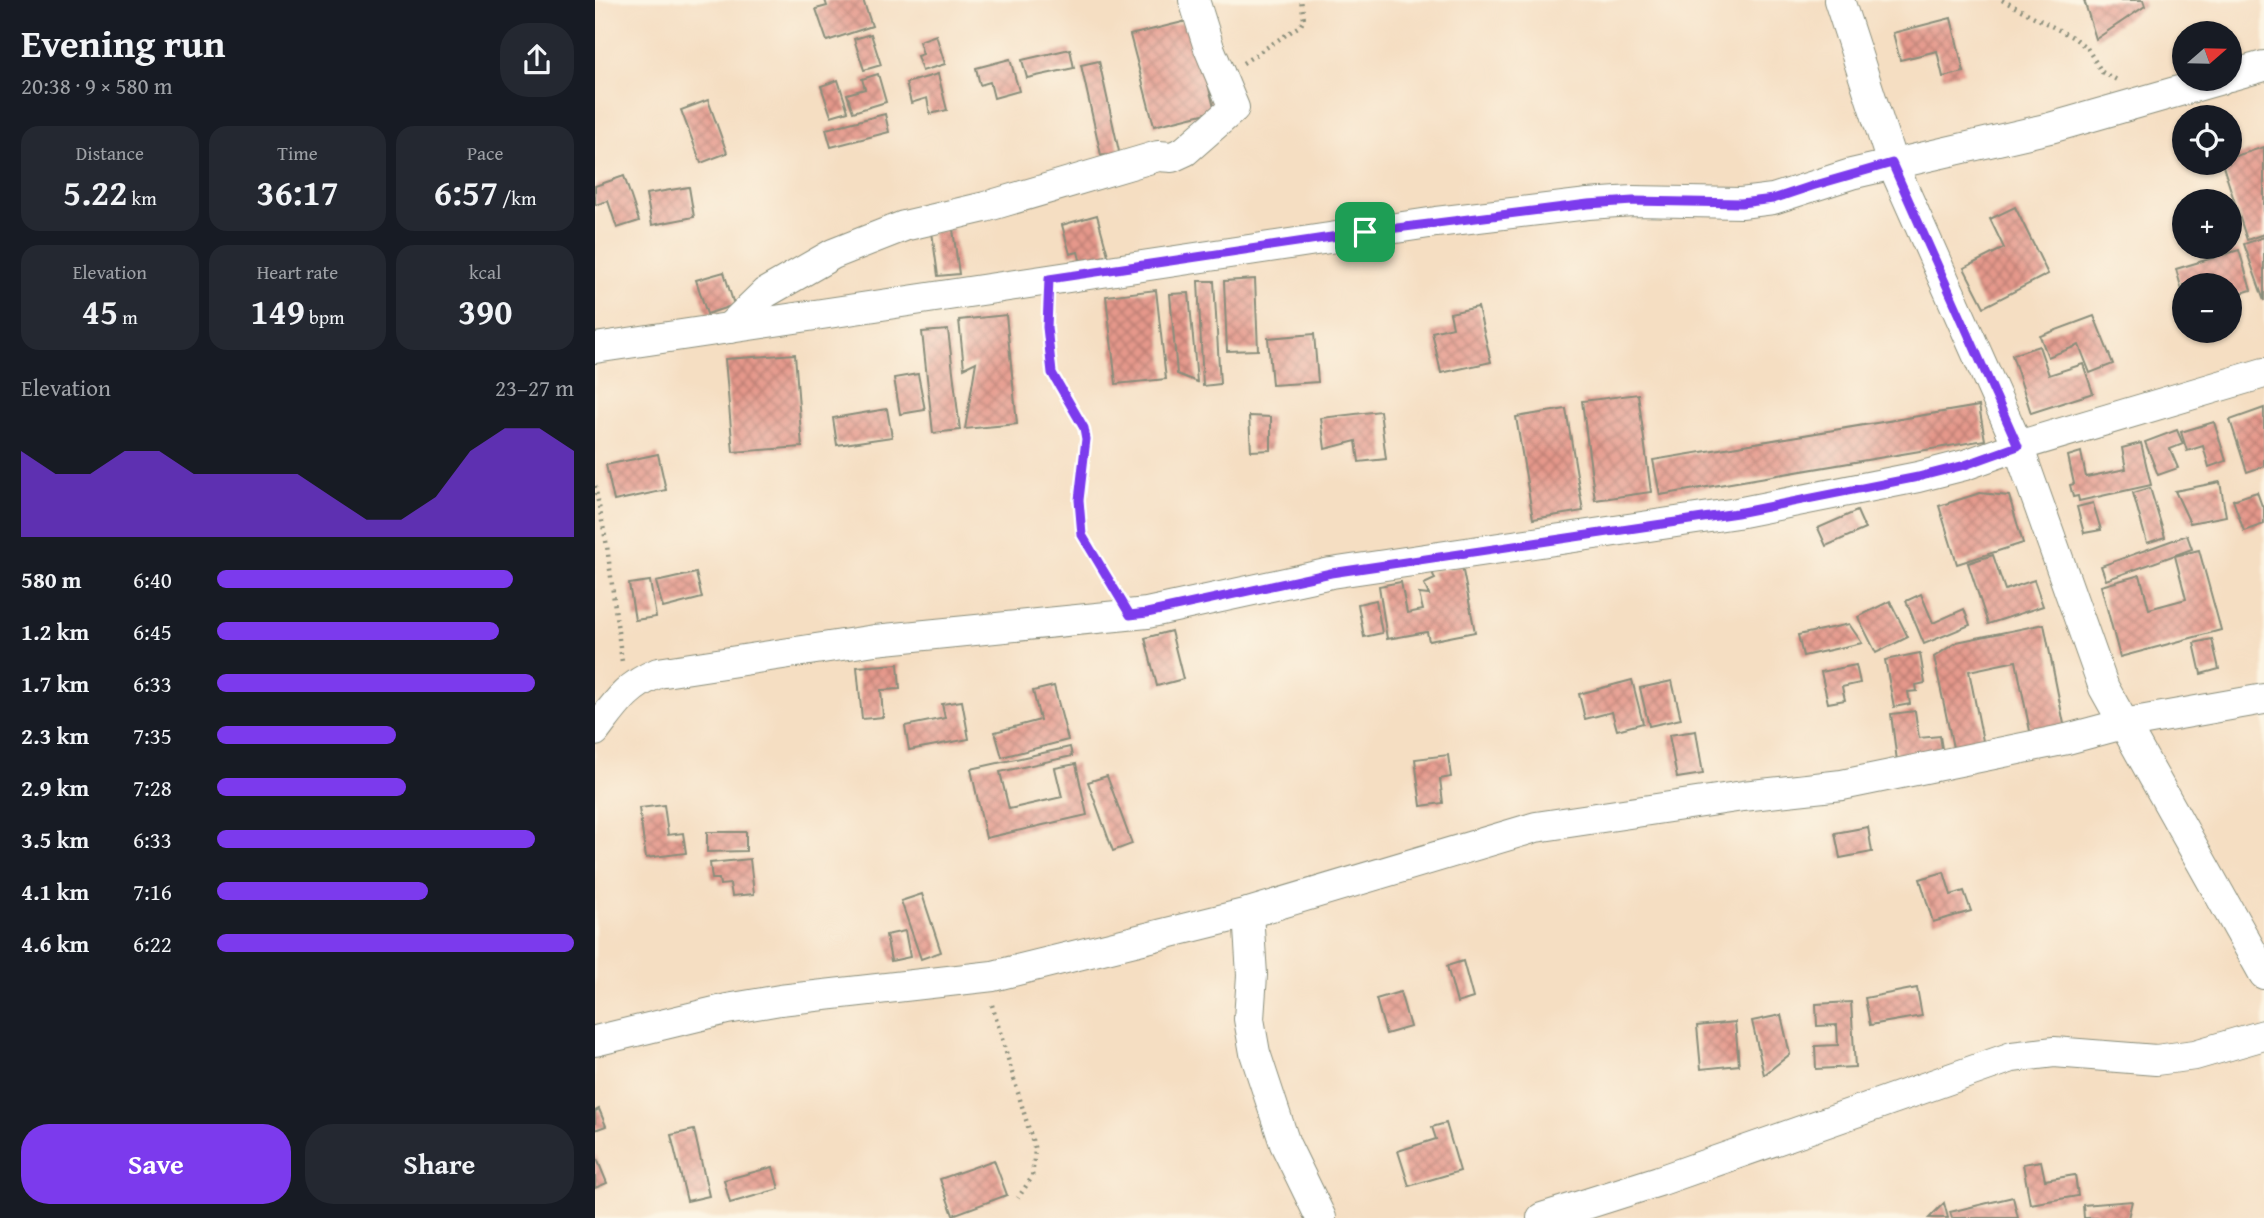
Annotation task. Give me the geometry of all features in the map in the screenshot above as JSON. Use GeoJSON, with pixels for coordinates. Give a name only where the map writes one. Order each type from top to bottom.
{"type":"FeatureCollection","features":[{"type":"Feature","properties":{"kind":"street"},"geometry":{"type":"LineString","coordinates":[[729,328],[765,293],[833,254],[904,226],[985,207],[1158,156],[1172,157],[1185,151],[1234,108],[1209,48],[1194,0]]}},
{"type":"Feature","properties":{"kind":"street"},"geometry":{"type":"LineString","coordinates":[[1839,0],[1892,163],[2018,446],[2103,688],[2264,974]]}},
{"type":"Feature","properties":{"kind":"street"},"geometry":{"type":"LineString","coordinates":[[2242,72],[2264,66]]}},
{"type":"Feature","properties":{"kind":"street"},"geometry":{"type":"LineString","coordinates":[[595,348],[1332,236],[1588,204],[1633,201],[1741,203],[1773,199],[1892,163],[1976,147],[2179,91]]}},
{"type":"Feature","properties":{"kind":"street"},"geometry":{"type":"LineString","coordinates":[[595,731],[624,693],[640,680],[658,673],[875,640],[1147,613],[1331,573],[1737,513],[1965,465],[2018,446],[2264,373]]}},
{"type":"Feature","properties":{"kind":"street"},"geometry":{"type":"LineString","coordinates":[[595,1041],[727,1009],[781,1000],[993,976],[1248,913],[1536,827],[1744,796],[1842,785],[2067,739],[2123,724],[2264,699]]}},
{"type":"Feature","properties":{"kind":"street"},"geometry":{"type":"LineString","coordinates":[[1248,913],[1252,975],[1249,1019],[1255,1053],[1285,1144],[1321,1218]]}},
{"type":"Feature","properties":{"kind":"street"},"geometry":{"type":"LineString","coordinates":[[1542,1218],[1669,1177],[2013,1057],[2054,1052],[2155,1060],[2195,1055],[2264,1035]]}},
{"type":"Feature","properties":{"kind":"path"},"geometry":{"type":"LineString","coordinates":[[1234,108],[1243,63],[1301,25],[1304,19],[1301,0]]}},
{"type":"Feature","properties":{"kind":"path"},"geometry":{"type":"LineString","coordinates":[[2002,0],[2074,38],[2087,48],[2102,72],[2117,80],[2165,95]]}},
{"type":"Feature","properties":{"kind":"path"},"geometry":{"type":"LineString","coordinates":[[1049,279],[1047,327],[1052,373],[1084,428],[1086,439],[1079,500],[1082,535],[1130,615]]}},
{"type":"Feature","properties":{"kind":"path"},"geometry":{"type":"LineString","coordinates":[[595,486],[607,546],[622,664],[640,680]]}},
{"type":"Feature","properties":{"kind":"path"},"geometry":{"type":"LineString","coordinates":[[993,976],[992,1005],[1035,1150],[1032,1177],[1018,1198]]}},
{"type":"Feature","properties":{"kind":"building"},"geometry":{"type":"Polygon","coordinates":[[[825,0],[863,0],[872,26],[827,41],[816,9],[827,6],[825,0]]]}},
{"type":"Feature","properties":{"kind":"building"},"geometry":{"type":"Polygon","coordinates":[[[2084,0],[2143,0],[2145,6],[2096,39],[2084,0]]]}},
{"type":"Feature","properties":{"kind":"building"},"geometry":{"type":"Polygon","coordinates":[[[1951,18],[1964,72],[1943,77],[1937,51],[1900,60],[1893,33],[1951,18]]]}},
{"type":"Feature","properties":{"kind":"building"},"geometry":{"type":"Polygon","coordinates":[[[1191,20],[1215,111],[1154,126],[1130,35],[1191,20]]]}},
{"type":"Feature","properties":{"kind":"building"},"geometry":{"type":"Polygon","coordinates":[[[871,34],[881,65],[864,70],[854,39],[871,34]]]}},
{"type":"Feature","properties":{"kind":"building"},"geometry":{"type":"Polygon","coordinates":[[[936,35],[945,64],[922,71],[917,56],[923,54],[919,41],[936,35]]]}},
{"type":"Feature","properties":{"kind":"building"},"geometry":{"type":"Polygon","coordinates":[[[1070,49],[1074,68],[1027,78],[1022,60],[1070,49]]]}},
{"type":"Feature","properties":{"kind":"building"},"geometry":{"type":"Polygon","coordinates":[[[1010,59],[1019,91],[994,98],[990,82],[980,85],[976,68],[1010,59]]]}},
{"type":"Feature","properties":{"kind":"building"},"geometry":{"type":"Polygon","coordinates":[[[1099,61],[1120,156],[1101,155],[1081,65],[1099,61]]]}},
{"type":"Feature","properties":{"kind":"building"},"geometry":{"type":"Polygon","coordinates":[[[878,74],[886,102],[853,112],[847,94],[865,89],[862,79],[878,74]]]}},
{"type":"Feature","properties":{"kind":"building"},"geometry":{"type":"Polygon","coordinates":[[[938,74],[947,110],[930,114],[927,98],[911,103],[906,83],[938,74]]]}},
{"type":"Feature","properties":{"kind":"building"},"geometry":{"type":"Polygon","coordinates":[[[838,80],[848,111],[831,116],[821,86],[838,80]]]}},
{"type":"Feature","properties":{"kind":"building"},"geometry":{"type":"Polygon","coordinates":[[[708,100],[727,153],[701,163],[681,110],[708,100]]]}},
{"type":"Feature","properties":{"kind":"building"},"geometry":{"type":"Polygon","coordinates":[[[885,114],[889,132],[831,147],[826,129],[885,114]]]}},
{"type":"Feature","properties":{"kind":"building"},"geometry":{"type":"Polygon","coordinates":[[[2264,147],[2264,234],[2247,240],[2242,225],[2242,189],[2230,189],[2226,175],[2242,175],[2242,154],[2264,147]]]}},
{"type":"Feature","properties":{"kind":"building"},"geometry":{"type":"Polygon","coordinates":[[[624,176],[639,221],[617,228],[608,201],[595,205],[595,186],[624,176]]]}},
{"type":"Feature","properties":{"kind":"building"},"geometry":{"type":"Polygon","coordinates":[[[689,187],[694,217],[652,225],[646,194],[689,187]]]}},
{"type":"Feature","properties":{"kind":"building"},"geometry":{"type":"Polygon","coordinates":[[[2015,207],[2048,274],[1984,307],[1964,268],[2004,248],[1990,219],[2015,207]]]}},
{"type":"Feature","properties":{"kind":"building"},"geometry":{"type":"Polygon","coordinates":[[[1097,215],[1108,255],[1081,263],[1078,252],[1070,254],[1062,225],[1097,215]]]}},
{"type":"Feature","properties":{"kind":"building"},"geometry":{"type":"Polygon","coordinates":[[[953,229],[959,274],[938,276],[932,232],[953,229]]]}},
{"type":"Feature","properties":{"kind":"building"},"geometry":{"type":"Polygon","coordinates":[[[2264,237],[2264,301],[2244,244],[2264,237]]]}},
{"type":"Feature","properties":{"kind":"building"},"geometry":{"type":"Polygon","coordinates":[[[2209,259],[2242,259],[2251,290],[2242,293],[2242,273],[2177,273],[2176,269],[2209,259]]]}},
{"type":"Feature","properties":{"kind":"building"},"geometry":{"type":"Polygon","coordinates":[[[724,272],[734,305],[707,314],[696,280],[724,272]]]}},
{"type":"Feature","properties":{"kind":"building"},"geometry":{"type":"Polygon","coordinates":[[[1255,279],[1258,350],[1227,351],[1224,281],[1255,279]]]}},
{"type":"Feature","properties":{"kind":"building"},"geometry":{"type":"Polygon","coordinates":[[[1198,281],[1214,281],[1220,384],[1203,386],[1198,281]]]}},
{"type":"Feature","properties":{"kind":"building"},"geometry":{"type":"Polygon","coordinates":[[[1156,290],[1166,379],[1116,384],[1106,296],[1156,290]]]}},
{"type":"Feature","properties":{"kind":"building"},"geometry":{"type":"Polygon","coordinates":[[[1189,293],[1197,382],[1177,374],[1170,294],[1189,293]]]}},
{"type":"Feature","properties":{"kind":"building"},"geometry":{"type":"Polygon","coordinates":[[[1478,307],[1491,362],[1441,373],[1432,332],[1453,327],[1450,313],[1478,307]]]}},
{"type":"Feature","properties":{"kind":"building"},"geometry":{"type":"Polygon","coordinates":[[[1006,315],[1017,424],[965,429],[976,362],[964,368],[959,320],[1006,315]]]}},
{"type":"Feature","properties":{"kind":"building"},"geometry":{"type":"Polygon","coordinates":[[[2094,316],[2113,364],[2090,373],[2079,345],[2048,357],[2040,336],[2094,316]]]}},
{"type":"Feature","properties":{"kind":"building"},"geometry":{"type":"Polygon","coordinates":[[[948,330],[960,430],[933,433],[922,332],[948,330]]]}},
{"type":"Feature","properties":{"kind":"building"},"geometry":{"type":"Polygon","coordinates":[[[1314,334],[1318,382],[1272,385],[1268,338],[1314,334]]]}},
{"type":"Feature","properties":{"kind":"building"},"geometry":{"type":"Polygon","coordinates":[[[2039,346],[2049,375],[2083,364],[2093,393],[2031,413],[2012,355],[2039,346]]]}},
{"type":"Feature","properties":{"kind":"building"},"geometry":{"type":"Polygon","coordinates":[[[795,354],[802,447],[733,452],[725,359],[795,354]]]}},
{"type":"Feature","properties":{"kind":"building"},"geometry":{"type":"Polygon","coordinates":[[[918,374],[925,410],[900,414],[894,378],[918,374]]]}},
{"type":"Feature","properties":{"kind":"building"},"geometry":{"type":"Polygon","coordinates":[[[1638,394],[1651,492],[1595,500],[1582,401],[1638,394]]]}},
{"type":"Feature","properties":{"kind":"building"},"geometry":{"type":"Polygon","coordinates":[[[1979,406],[1985,440],[1660,495],[1653,460],[1979,406]]]}},
{"type":"Feature","properties":{"kind":"building"},"geometry":{"type":"Polygon","coordinates":[[[2264,408],[2264,466],[2247,472],[2230,420],[2264,408]]]}},
{"type":"Feature","properties":{"kind":"building"},"geometry":{"type":"Polygon","coordinates":[[[887,409],[892,437],[837,445],[833,418],[887,409]]]}},
{"type":"Feature","properties":{"kind":"building"},"geometry":{"type":"Polygon","coordinates":[[[1566,409],[1583,511],[1533,519],[1516,417],[1566,409]]]}},
{"type":"Feature","properties":{"kind":"building"},"geometry":{"type":"Polygon","coordinates":[[[1380,411],[1386,459],[1359,462],[1356,441],[1325,449],[1321,418],[1380,411]]]}},
{"type":"Feature","properties":{"kind":"building"},"geometry":{"type":"Polygon","coordinates":[[[1249,416],[1271,417],[1271,450],[1251,451],[1249,416]]]}},
{"type":"Feature","properties":{"kind":"building"},"geometry":{"type":"Polygon","coordinates":[[[2214,422],[2226,461],[2209,467],[2203,446],[2187,451],[2181,432],[2214,422]]]}},
{"type":"Feature","properties":{"kind":"building"},"geometry":{"type":"Polygon","coordinates":[[[2177,430],[2183,444],[2170,449],[2178,468],[2158,475],[2145,442],[2177,430]]]}},
{"type":"Feature","properties":{"kind":"building"},"geometry":{"type":"Polygon","coordinates":[[[2141,443],[2151,485],[2079,501],[2078,496],[2073,497],[2070,485],[2074,484],[2068,456],[2081,452],[2086,477],[2126,469],[2122,448],[2141,443]]]}},
{"type":"Feature","properties":{"kind":"building"},"geometry":{"type":"Polygon","coordinates":[[[658,454],[666,490],[614,501],[606,465],[658,454]]]}},
{"type":"Feature","properties":{"kind":"building"},"geometry":{"type":"Polygon","coordinates":[[[2220,482],[2226,516],[2190,523],[2175,491],[2220,482]]]}},
{"type":"Feature","properties":{"kind":"building"},"geometry":{"type":"Polygon","coordinates":[[[2150,488],[2165,537],[2147,543],[2133,493],[2150,488]]]}},
{"type":"Feature","properties":{"kind":"building"},"geometry":{"type":"Polygon","coordinates":[[[2257,492],[2262,506],[2264,505],[2264,524],[2244,531],[2233,500],[2257,492]]]}},
{"type":"Feature","properties":{"kind":"building"},"geometry":{"type":"Polygon","coordinates":[[[1980,493],[2009,496],[2023,543],[1957,564],[1939,506],[1980,493]]]}},
{"type":"Feature","properties":{"kind":"building"},"geometry":{"type":"Polygon","coordinates":[[[2093,503],[2101,530],[2084,533],[2077,507],[2093,503]]]}},
{"type":"Feature","properties":{"kind":"building"},"geometry":{"type":"Polygon","coordinates":[[[1857,511],[1865,529],[1826,546],[1818,528],[1857,511]]]}},
{"type":"Feature","properties":{"kind":"building"},"geometry":{"type":"Polygon","coordinates":[[[2187,535],[2192,549],[2106,580],[2101,566],[2187,535]]]}},
{"type":"Feature","properties":{"kind":"building"},"geometry":{"type":"Polygon","coordinates":[[[2199,550],[2221,630],[2120,657],[2101,586],[2140,575],[2149,609],[2186,599],[2175,556],[2199,550]]]}},
{"type":"Feature","properties":{"kind":"building"},"geometry":{"type":"Polygon","coordinates":[[[1993,555],[2005,590],[2034,580],[2043,606],[1988,624],[1968,563],[1993,555]]]}},
{"type":"Feature","properties":{"kind":"building"},"geometry":{"type":"Polygon","coordinates":[[[1462,566],[1475,632],[1429,641],[1427,632],[1387,639],[1379,586],[1401,582],[1407,613],[1423,610],[1419,594],[1429,595],[1424,584],[1435,579],[1432,572],[1462,566]]]}},
{"type":"Feature","properties":{"kind":"building"},"geometry":{"type":"Polygon","coordinates":[[[696,573],[702,598],[663,608],[656,582],[696,573]]]}},
{"type":"Feature","properties":{"kind":"building"},"geometry":{"type":"Polygon","coordinates":[[[650,581],[656,617],[635,620],[629,584],[650,581]]]}},
{"type":"Feature","properties":{"kind":"building"},"geometry":{"type":"Polygon","coordinates":[[[1921,594],[1933,623],[1964,609],[1970,625],[1924,644],[1906,601],[1921,594]]]}},
{"type":"Feature","properties":{"kind":"building"},"geometry":{"type":"Polygon","coordinates":[[[1376,600],[1382,633],[1364,637],[1358,604],[1376,600]]]}},
{"type":"Feature","properties":{"kind":"building"},"geometry":{"type":"Polygon","coordinates":[[[1890,601],[1908,637],[1876,653],[1858,617],[1890,601]]]}},
{"type":"Feature","properties":{"kind":"building"},"geometry":{"type":"Polygon","coordinates":[[[1849,624],[1862,643],[1803,656],[1798,635],[1849,624]]]}},
{"type":"Feature","properties":{"kind":"building"},"geometry":{"type":"Polygon","coordinates":[[[2044,624],[2067,739],[2033,746],[2016,661],[1969,671],[1986,756],[1956,762],[1934,657],[1957,642],[2044,624]]]}},
{"type":"Feature","properties":{"kind":"building"},"geometry":{"type":"Polygon","coordinates":[[[1171,631],[1183,679],[1157,686],[1145,638],[1171,631]]]}},
{"type":"Feature","properties":{"kind":"building"},"geometry":{"type":"Polygon","coordinates":[[[2212,639],[2219,669],[2201,674],[2194,643],[2212,639]]]}},
{"type":"Feature","properties":{"kind":"building"},"geometry":{"type":"Polygon","coordinates":[[[1920,653],[1925,683],[1916,685],[1917,691],[1908,692],[1910,704],[1894,707],[1885,660],[1920,653]]]}},
{"type":"Feature","properties":{"kind":"building"},"geometry":{"type":"Polygon","coordinates":[[[898,664],[900,689],[881,690],[883,717],[862,719],[857,667],[898,664]]]}},
{"type":"Feature","properties":{"kind":"building"},"geometry":{"type":"Polygon","coordinates":[[[1856,665],[1860,683],[1842,687],[1845,700],[1828,703],[1821,672],[1856,665]]]}},
{"type":"Feature","properties":{"kind":"building"},"geometry":{"type":"Polygon","coordinates":[[[1632,680],[1643,723],[1617,730],[1612,712],[1585,719],[1579,694],[1632,680]]]}},
{"type":"Feature","properties":{"kind":"building"},"geometry":{"type":"Polygon","coordinates":[[[1672,681],[1681,719],[1649,726],[1640,688],[1672,681]]]}},
{"type":"Feature","properties":{"kind":"building"},"geometry":{"type":"Polygon","coordinates":[[[1054,686],[1068,740],[1002,757],[995,732],[1040,720],[1033,691],[1054,686]]]}},
{"type":"Feature","properties":{"kind":"building"},"geometry":{"type":"Polygon","coordinates":[[[962,701],[969,739],[909,750],[905,726],[945,718],[942,704],[962,701]]]}},
{"type":"Feature","properties":{"kind":"building"},"geometry":{"type":"Polygon","coordinates":[[[1915,711],[1919,738],[1940,736],[1943,755],[1897,761],[1891,714],[1915,711]]]}},
{"type":"Feature","properties":{"kind":"building"},"geometry":{"type":"Polygon","coordinates":[[[1696,731],[1703,774],[1677,778],[1669,735],[1696,731]]]}},
{"type":"Feature","properties":{"kind":"building"},"geometry":{"type":"Polygon","coordinates":[[[1070,747],[1072,756],[1000,772],[1009,809],[1062,797],[1055,768],[1076,764],[1087,815],[986,838],[971,769],[1070,747]]]}},
{"type":"Feature","properties":{"kind":"building"},"geometry":{"type":"Polygon","coordinates":[[[1448,755],[1451,777],[1440,779],[1443,803],[1421,806],[1415,759],[1448,755]]]}},
{"type":"Feature","properties":{"kind":"building"},"geometry":{"type":"Polygon","coordinates":[[[1107,776],[1132,844],[1113,851],[1088,782],[1107,776]]]}},
{"type":"Feature","properties":{"kind":"building"},"geometry":{"type":"Polygon","coordinates":[[[664,805],[668,835],[683,833],[686,853],[646,858],[639,808],[664,805]]]}},
{"type":"Feature","properties":{"kind":"building"},"geometry":{"type":"Polygon","coordinates":[[[1868,827],[1872,852],[1840,858],[1835,833],[1868,827]]]}},
{"type":"Feature","properties":{"kind":"building"},"geometry":{"type":"Polygon","coordinates":[[[707,832],[746,832],[746,851],[707,852],[707,832]]]}},
{"type":"Feature","properties":{"kind":"building"},"geometry":{"type":"Polygon","coordinates":[[[750,859],[754,894],[732,896],[730,884],[720,885],[719,879],[712,879],[710,863],[750,859]]]}},
{"type":"Feature","properties":{"kind":"building"},"geometry":{"type":"Polygon","coordinates":[[[1944,872],[1951,895],[1964,891],[1971,911],[1933,922],[1920,879],[1944,872]]]}},
{"type":"Feature","properties":{"kind":"building"},"geometry":{"type":"Polygon","coordinates":[[[922,894],[941,952],[921,959],[901,901],[922,894]]]}},
{"type":"Feature","properties":{"kind":"building"},"geometry":{"type":"Polygon","coordinates":[[[905,931],[910,957],[891,961],[886,935],[905,931]]]}},
{"type":"Feature","properties":{"kind":"building"},"geometry":{"type":"Polygon","coordinates":[[[1463,961],[1473,998],[1457,1003],[1447,966],[1463,961]]]}},
{"type":"Feature","properties":{"kind":"building"},"geometry":{"type":"Polygon","coordinates":[[[1917,988],[1922,1016],[1870,1025],[1865,998],[1917,988]]]}},
{"type":"Feature","properties":{"kind":"building"},"geometry":{"type":"Polygon","coordinates":[[[1400,992],[1410,1027],[1386,1034],[1376,999],[1400,992]]]}},
{"type":"Feature","properties":{"kind":"building"},"geometry":{"type":"Polygon","coordinates":[[[1851,1002],[1855,1067],[1816,1069],[1815,1046],[1838,1045],[1837,1025],[1817,1026],[1816,1004],[1851,1002]]]}},
{"type":"Feature","properties":{"kind":"building"},"geometry":{"type":"Polygon","coordinates":[[[1781,1015],[1790,1054],[1764,1075],[1752,1021],[1781,1015]]]}},
{"type":"Feature","properties":{"kind":"building"},"geometry":{"type":"Polygon","coordinates":[[[1735,1022],[1739,1065],[1701,1069],[1697,1026],[1735,1022]]]}},
{"type":"Feature","properties":{"kind":"building"},"geometry":{"type":"Polygon","coordinates":[[[599,1109],[606,1126],[595,1130],[595,1111],[599,1109]]]}},
{"type":"Feature","properties":{"kind":"building"},"geometry":{"type":"Polygon","coordinates":[[[1446,1123],[1460,1171],[1409,1186],[1398,1151],[1436,1139],[1432,1127],[1446,1123]]]}},
{"type":"Feature","properties":{"kind":"building"},"geometry":{"type":"Polygon","coordinates":[[[694,1130],[709,1196],[687,1201],[671,1135],[694,1130]]]}},
{"type":"Feature","properties":{"kind":"building"},"geometry":{"type":"Polygon","coordinates":[[[595,1154],[607,1183],[595,1188],[595,1154]]]}},
{"type":"Feature","properties":{"kind":"building"},"geometry":{"type":"Polygon","coordinates":[[[994,1160],[1007,1195],[953,1215],[940,1179],[994,1160]]]}},
{"type":"Feature","properties":{"kind":"building"},"geometry":{"type":"Polygon","coordinates":[[[2041,1161],[2045,1180],[2075,1175],[2078,1196],[2030,1204],[2023,1164],[2041,1161]]]}},
{"type":"Feature","properties":{"kind":"building"},"geometry":{"type":"Polygon","coordinates":[[[773,1167],[779,1189],[730,1203],[724,1180],[773,1167]]]}},
{"type":"Feature","properties":{"kind":"building"},"geometry":{"type":"Polygon","coordinates":[[[2013,1197],[2018,1218],[1952,1218],[1950,1212],[2013,1197]]]}},
{"type":"Feature","properties":{"kind":"building"},"geometry":{"type":"Polygon","coordinates":[[[2132,1201],[2128,1218],[2084,1218],[2083,1205],[2132,1201]]]}},
{"type":"Feature","properties":{"kind":"building"},"geometry":{"type":"Polygon","coordinates":[[[1944,1203],[1948,1218],[1929,1218],[1944,1203]]]}},
{"type":"Feature","properties":{"kind":"route"},"geometry":{"type":"LineString","coordinates":[[1892,163],[2018,446],[1965,465],[1918,477],[1737,513],[1331,573],[1130,615],[1082,535],[1079,500],[1086,439],[1081,420],[1052,373],[1047,327],[1049,279],[1365,232],[1588,204],[1633,201],[1741,203],[1773,199],[1892,163]]}}]}
